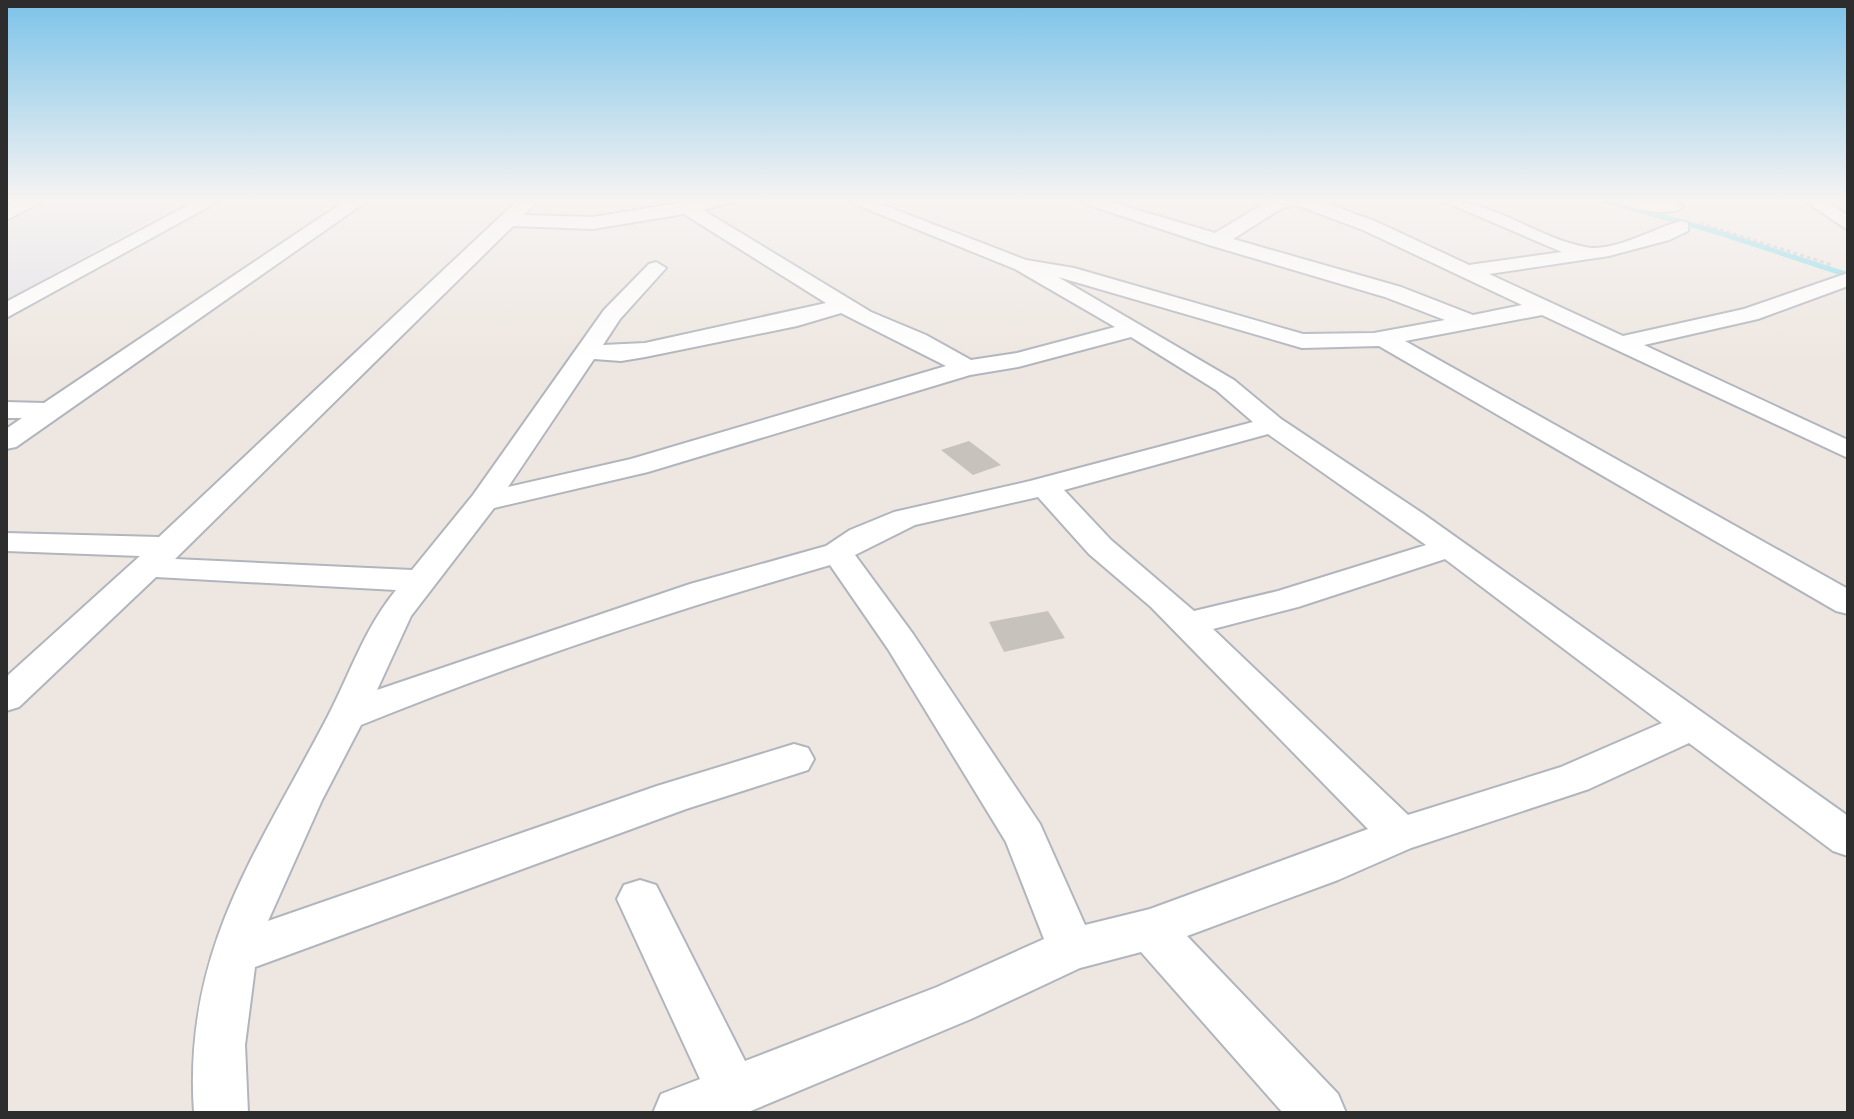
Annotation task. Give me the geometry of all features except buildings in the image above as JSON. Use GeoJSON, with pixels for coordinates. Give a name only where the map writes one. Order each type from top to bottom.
{"type":"FeatureCollection","features":[{"type":"Feature","properties":{"kind":"street"},"geometry":{"type":"LineString","coordinates":[[6,311],[113,253]]}},
{"type":"Feature","properties":{"kind":"street"},"geometry":{"type":"LineString","coordinates":[[6,441],[280,253]]}},
{"type":"Feature","properties":{"kind":"street"},"geometry":{"type":"LineString","coordinates":[[6,698],[158,557],[473,253]]}},
{"type":"Feature","properties":{"kind":"street"},"geometry":{"type":"LineString","coordinates":[[760,253],[843,305],[967,368]]}},
{"type":"Feature","properties":{"kind":"street"},"geometry":{"type":"LineString","coordinates":[[991,253],[1022,265],[1131,330],[1185,358],[1272,425],[1450,547],[1848,839]]}},
{"type":"Feature","properties":{"kind":"street"},"geometry":{"type":"LineString","coordinates":[[1258,253],[1393,292],[1472,322]]}},
{"type":"Feature","properties":{"kind":"street"},"geometry":{"type":"LineString","coordinates":[[1429,253],[1618,344],[1842,442]]}},
{"type":"Feature","properties":{"kind":"street"},"geometry":{"type":"LineString","coordinates":[[1467,271],[1573,253]]}},
{"type":"Feature","properties":{"kind":"street"},"geometry":{"type":"LineString","coordinates":[[1022,265],[1067,272],[1302,341],[1384,339],[1544,308]]}},
{"type":"Feature","properties":{"kind":"street"},"geometry":{"type":"LineString","coordinates":[[221,1113],[216,1067],[233,954],[301,800],[347,716],[377,645],[397,611],[484,501],[612,315],[656,268]]}},
{"type":"Feature","properties":{"kind":"street"},"geometry":{"type":"LineString","coordinates":[[1618,344],[1750,314],[1841,272]]}},
{"type":"Feature","properties":{"kind":"street"},"geometry":{"type":"LineString","coordinates":[[589,351],[621,354],[645,350],[797,319],[843,305]]}},
{"type":"Feature","properties":{"kind":"street"},"geometry":{"type":"LineString","coordinates":[[484,501],[638,466],[967,368],[1018,360],[1131,330]]}},
{"type":"Feature","properties":{"kind":"street"},"geometry":{"type":"LineString","coordinates":[[1384,339],[1848,603]]}},
{"type":"Feature","properties":{"kind":"street"},"geometry":{"type":"LineString","coordinates":[[6,410],[46,411]]}},
{"type":"Feature","properties":{"kind":"street"},"geometry":{"type":"LineString","coordinates":[[347,716],[415,689],[702,591],[837,553],[861,537],[905,518],[1044,486],[1272,425]]}},
{"type":"Feature","properties":{"kind":"street"},"geometry":{"type":"LineString","coordinates":[[1044,486],[1100,547],[1187,624],[1400,834]]}},
{"type":"Feature","properties":{"kind":"street"},"geometry":{"type":"LineString","coordinates":[[6,542],[422,581]]}},
{"type":"Feature","properties":{"kind":"street"},"geometry":{"type":"LineString","coordinates":[[1187,624],[1299,596],[1450,547]]}},
{"type":"Feature","properties":{"kind":"street"},"geometry":{"type":"LineString","coordinates":[[837,553],[909,654],[1025,836],[1072,949]]}},
{"type":"Feature","properties":{"kind":"street"},"geometry":{"type":"LineString","coordinates":[[680,1113],[954,1003],[1072,949],[1150,929],[1322,867],[1400,834],[1497,806],[1575,778],[1691,726]]}},
{"type":"Feature","properties":{"kind":"street"},"geometry":{"type":"LineString","coordinates":[[233,954],[672,797],[794,759]]}},
{"type":"Feature","properties":{"kind":"street"},"geometry":{"type":"LineString","coordinates":[[640,899],[733,1092]]}},
{"type":"Feature","properties":{"kind":"street"},"geometry":{"type":"LineString","coordinates":[[1150,929],[1319,1113]]}},
{"type":"Feature","properties":{"kind":"path"},"geometry":{"type":"LineString","coordinates":[[1780,253],[1841,272]]}},
{"type":"Feature","properties":{"kind":"shaded area"},"geometry":{"type":"Polygon","coordinates":[[[6,253],[90,253],[6,300],[6,253]]]}},
{"type":"Feature","properties":{"kind":"waterway"},"geometry":{"type":"LineString","coordinates":[[1782,253],[1848,275]]}}]}
